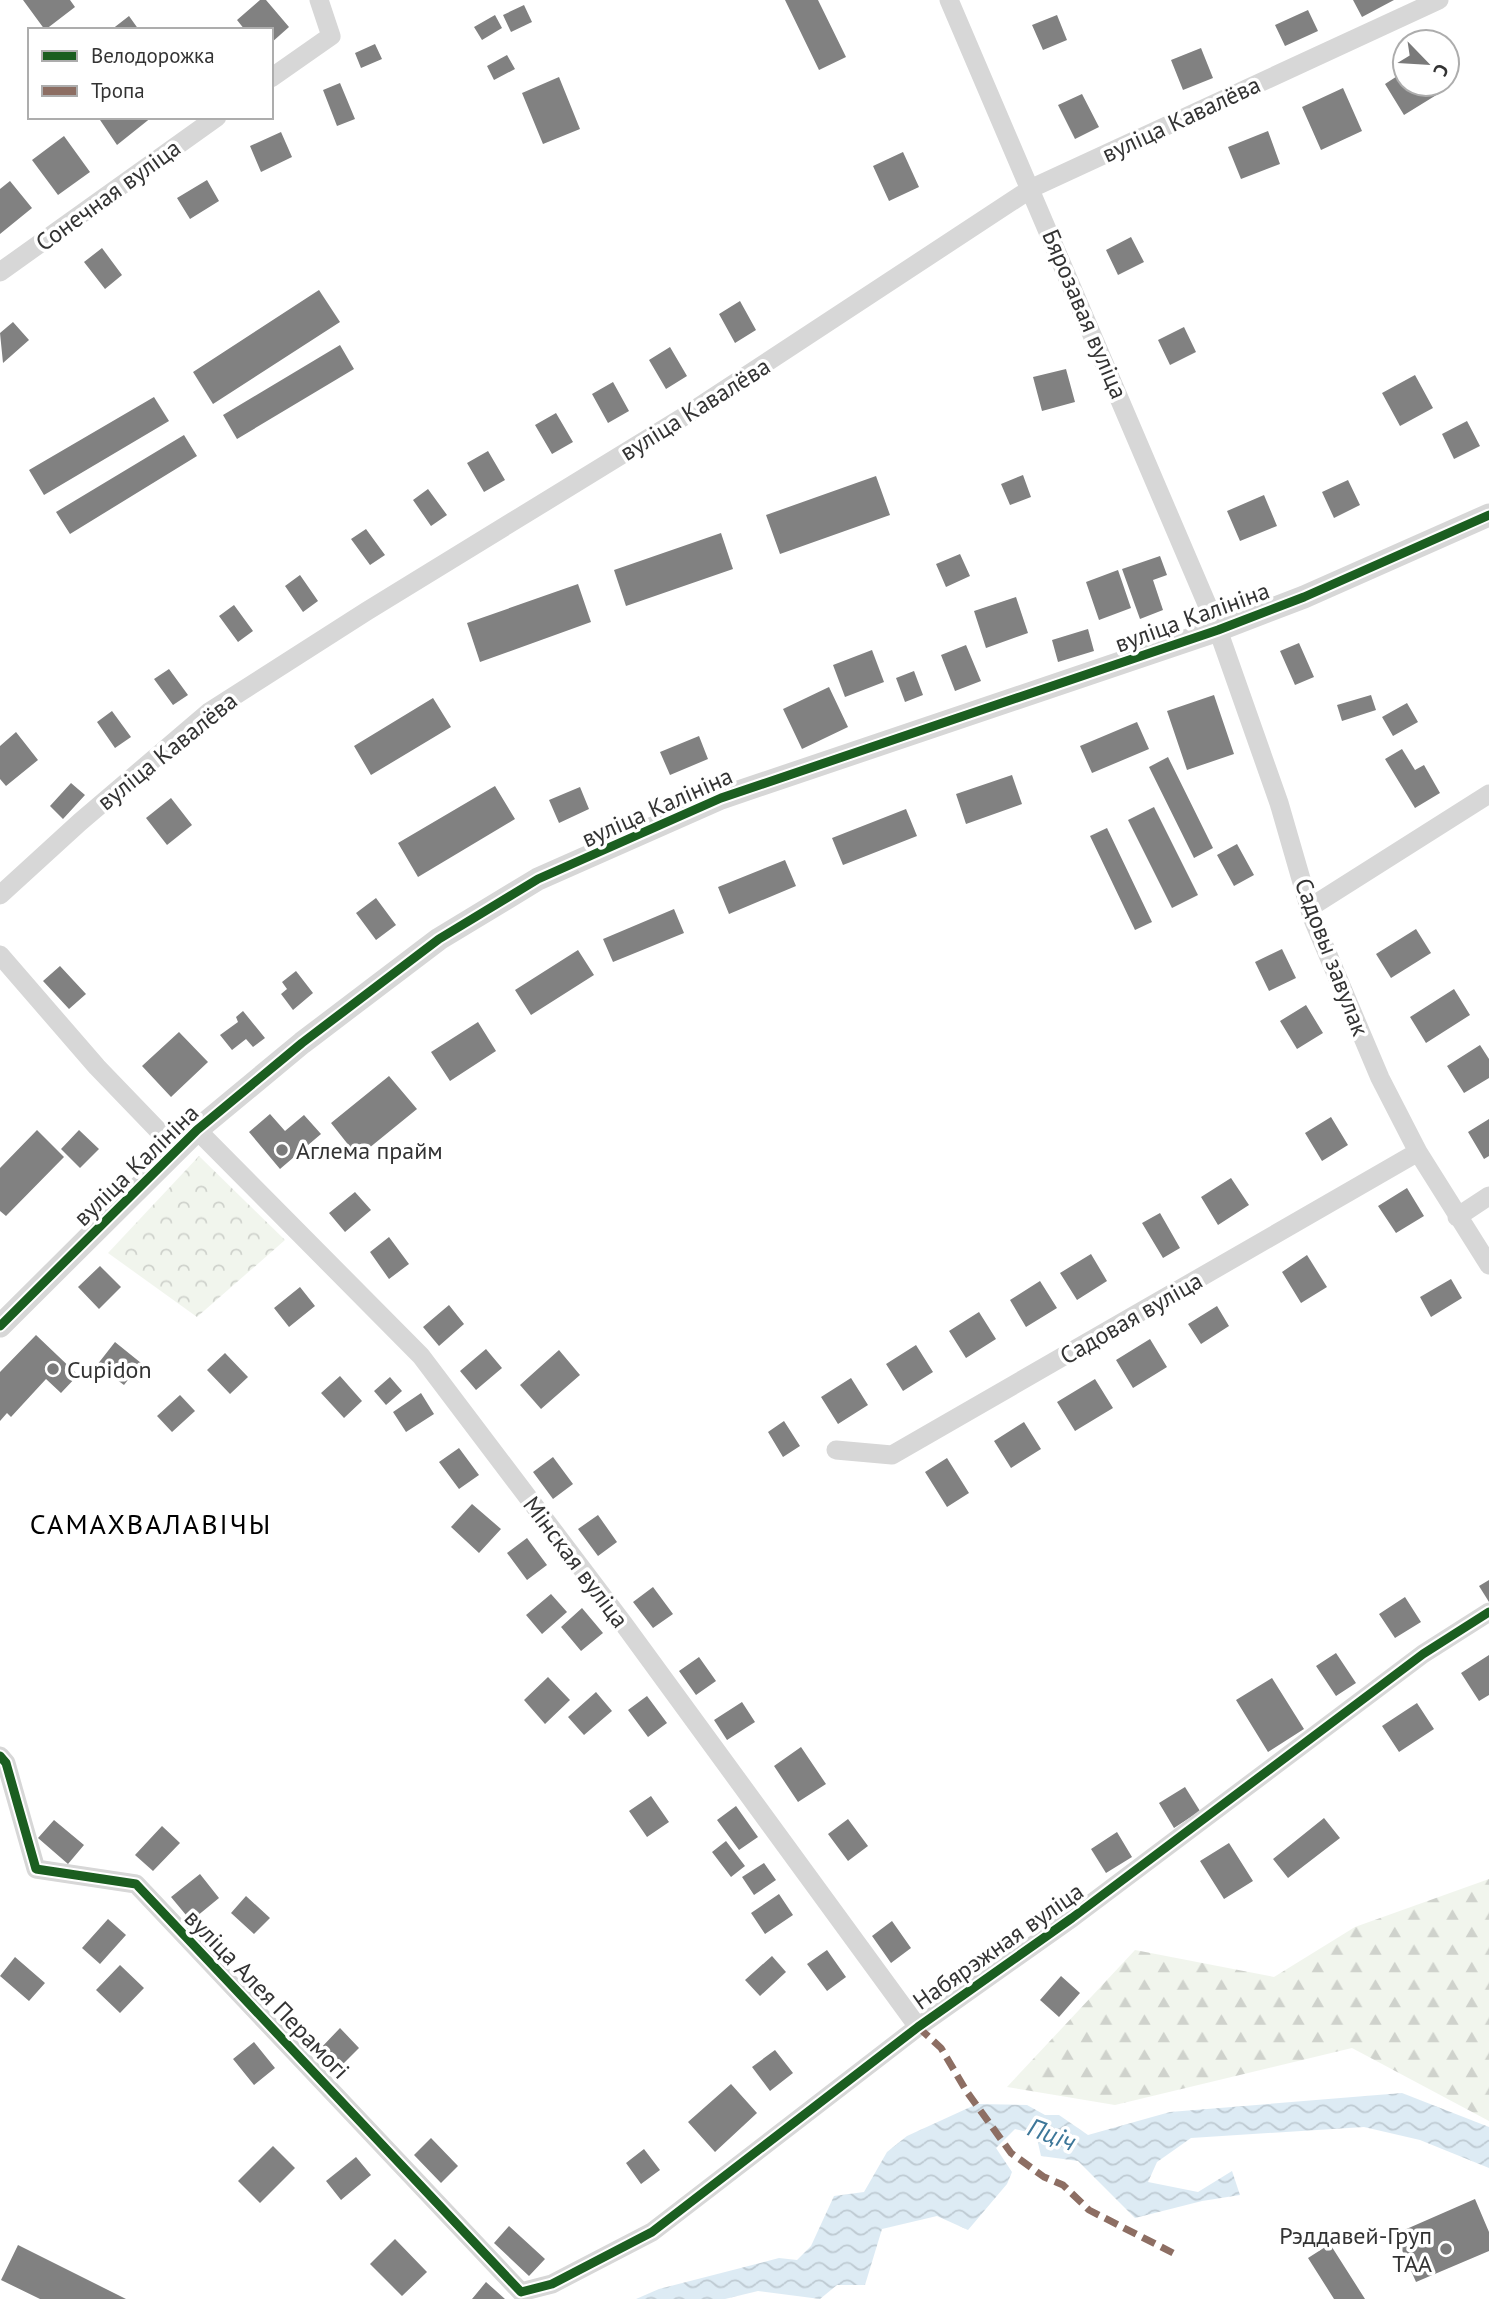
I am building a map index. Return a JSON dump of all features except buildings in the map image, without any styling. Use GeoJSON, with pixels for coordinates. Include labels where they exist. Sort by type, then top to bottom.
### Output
{"type":"FeatureCollection","features":[{"type":"Feature","properties":{"kind":"street"},"geometry":{"type":"LineString","coordinates":[[273,77],[331,36],[319,0]]}},
{"type":"Feature","properties":{"kind":"street","name":"Бярозавая вуліца"},"geometry":{"type":"LineString","coordinates":[[950,0],[1218,630]]}},
{"type":"Feature","properties":{"kind":"street","name":"вуліца Кавалёва"},"geometry":{"type":"LineString","coordinates":[[0,895],[80,822],[209,712],[367,611],[688,414],[1032,188],[1439,0]]}},
{"type":"Feature","properties":{"kind":"street","name":"Сонечная вуліца"},"geometry":{"type":"LineString","coordinates":[[0,272],[214,119]]}},
{"type":"Feature","properties":{"kind":"street","name":"вуліца Калініна"},"geometry":{"type":"LineString","coordinates":[[0,1326],[197,1130],[302,1043],[439,939],[538,879],[721,797],[1218,630],[1304,597],[1489,515]]}},
{"type":"Feature","properties":{"kind":"street","name":"Садовы завулак"},"geometry":{"type":"LineString","coordinates":[[1218,630],[1279,803],[1309,908],[1380,1078],[1418,1152],[1489,1265]]}},
{"type":"Feature","properties":{"kind":"street"},"geometry":{"type":"LineString","coordinates":[[1309,908],[1489,794]]}},
{"type":"Feature","properties":{"kind":"street"},"geometry":{"type":"LineString","coordinates":[[0,955],[97,1067],[176,1149]]}},
{"type":"Feature","properties":{"kind":"street","name":"Мінская вуліца"},"geometry":{"type":"LineString","coordinates":[[197,1130],[421,1356],[623,1623],[918,2027]]}},
{"type":"Feature","properties":{"kind":"street","name":"Садовая вуліца"},"geometry":{"type":"LineString","coordinates":[[836,1450],[892,1455],[1418,1152]]}},
{"type":"Feature","properties":{"kind":"street"},"geometry":{"type":"LineString","coordinates":[[1457,1217],[1489,1196]]}},
{"type":"Feature","properties":{"kind":"street","name":"Набярэжная вуліца"},"geometry":{"type":"LineString","coordinates":[[521,2292],[552,2284],[652,2232],[918,2027],[1072,1918],[1423,1654],[1489,1612]]}},
{"type":"Feature","properties":{"kind":"street","name":"вуліца Алея Перамогі"},"geometry":{"type":"LineString","coordinates":[[0,1756],[6,1763],[36,1869],[136,1884],[521,2292]]}},
{"type":"Feature","properties":{"kind":"green space"},"geometry":{"type":"Polygon","coordinates":[[[199,1156],[285,1240],[197,1317],[108,1253],[199,1156]]]}},
{"type":"Feature","properties":{"kind":"green space"},"geometry":{"type":"Polygon","coordinates":[[[1489,1879],[1489,2121],[1352,2048],[1115,2105],[1007,2087],[1135,1950],[1274,1977],[1355,1927],[1489,1879]]]}},
{"type":"Feature","properties":{"kind":"water","name":"Пціч"},"geometry":{"type":"Polygon","coordinates":[[[1402,2093],[1489,2127],[1489,2168],[1420,2140],[1364,2127],[1191,2138],[1157,2162],[1148,2182],[1198,2192],[1232,2171],[1240,2195],[1202,2201],[1135,2218],[1078,2161],[1041,2156],[1036,2134],[1015,2129],[996,2148],[1012,2172],[1007,2184],[968,2230],[937,2216],[882,2229],[865,2285],[837,2285],[820,2299],[758,2291],[725,2299],[636,2299],[659,2289],[779,2258],[797,2260],[811,2246],[834,2196],[864,2192],[887,2152],[907,2136],[977,2104],[1027,2105],[1045,2115],[1059,2115],[1088,2135],[1170,2112],[1402,2093]]]}},
{"type":"Feature","properties":{"kind":"marked path"},"geometry":{"type":"LineString","coordinates":[[918,2027],[941,2048],[967,2092],[1011,2153],[1044,2177],[1063,2185],[1089,2210],[1173,2253]]}},
{"type":"Feature","properties":{"kind":"cycle path"},"geometry":{"type":"LineString","coordinates":[[0,1326],[197,1130],[302,1043],[439,939],[538,879],[721,798],[1218,630],[1304,597],[1489,515]]}},
{"type":"Feature","properties":{"kind":"cycle path"},"geometry":{"type":"LineString","coordinates":[[0,1756],[6,1763],[36,1869],[136,1884],[521,2292],[552,2284],[652,2232],[918,2027],[1072,1918],[1423,1654],[1489,1612]]}},
{"type":"Feature","properties":{"kind":"place","name":"Аглема прайм"},"geometry":{"type":"Point","coordinates":[282,1150]}},
{"type":"Feature","properties":{"kind":"place","name":"Cupidon"},"geometry":{"type":"Point","coordinates":[53,1369]}},
{"type":"Feature","properties":{"kind":"place","name":"Рэддавей-Груп ТАА"},"geometry":{"type":"Point","coordinates":[1446,2249]}},
{"type":"Feature","properties":{"kind":"district","name":"САМАХВАЛАВІЧЫ"},"geometry":{"type":"Point","coordinates":[151,1523]}}]}
